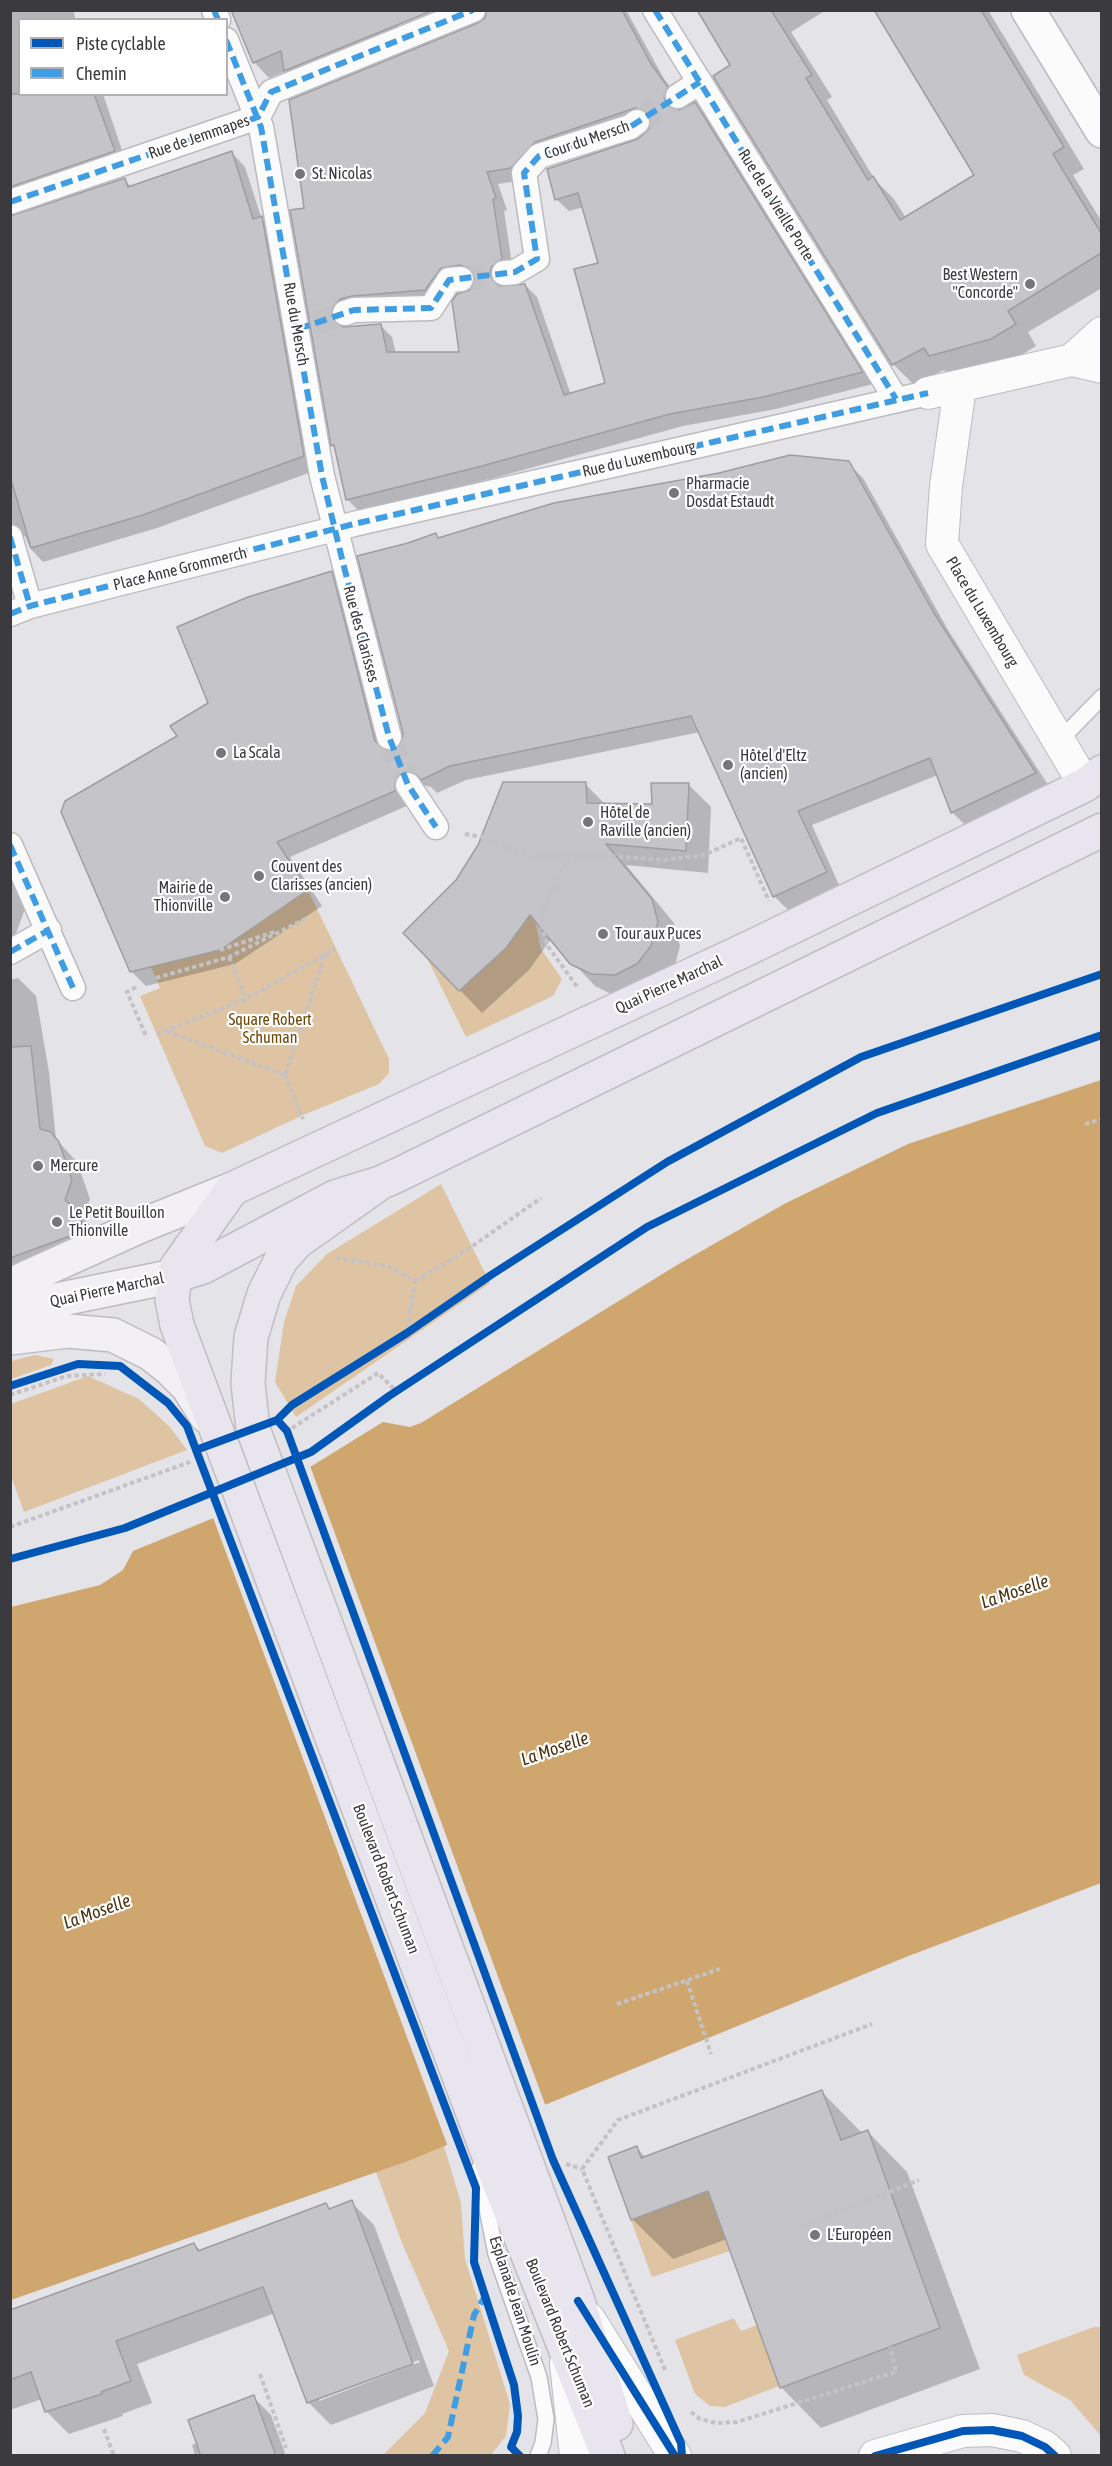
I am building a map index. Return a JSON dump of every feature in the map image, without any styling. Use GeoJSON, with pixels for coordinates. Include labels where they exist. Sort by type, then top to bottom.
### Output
{"type":"FeatureCollection","features":[{"type":"Feature","properties":{"kind":"main road","name":"Quai Pierre Marchal"},"geometry":{"type":"LineString","coordinates":[[19,1281],[138,1227],[232,1189],[749,948],[1093,779]]}},
{"type":"Feature","properties":{"kind":"main road","name":"Quai Pierre Marchal"},"geometry":{"type":"LineString","coordinates":[[10,1319],[47,1302],[183,1281],[334,1197],[380,1183],[1101,830]]}},
{"type":"Feature","properties":{"kind":"main road","name":"Quai Pierre Marchal"},"geometry":{"type":"LineString","coordinates":[[253,1429],[248,1383],[251,1337],[264,1294],[281,1260],[297,1242],[380,1183]]}},
{"type":"Feature","properties":{"kind":"main road","name":"Quai Pierre Marchal"},"geometry":{"type":"LineString","coordinates":[[183,1281],[183,1255],[232,1189]]}},
{"type":"Feature","properties":{"kind":"main road","name":"Boulevard Robert Schuman"},"geometry":{"type":"LineString","coordinates":[[183,1281],[177,1325],[210,1449],[503,2178],[578,2301],[625,2456]]}},
{"type":"Feature","properties":{"kind":"main road"},"geometry":{"type":"LineString","coordinates":[[10,1338],[68,1331],[113,1335],[128,1341],[151,1354],[188,1387],[210,1449]]}},
{"type":"Feature","properties":{"kind":"main road","name":"Boulevard Robert Schuman"},"geometry":{"type":"LineString","coordinates":[[253,1429],[503,2178],[565,2351],[608,2456]]}},
{"type":"Feature","properties":{"kind":"street","name":"Rue de Jemmapes"},"geometry":{"type":"LineString","coordinates":[[10,202],[258,117],[271,92],[472,10]]}},
{"type":"Feature","properties":{"kind":"street","name":"Rue de la Vieille Porte"},"geometry":{"type":"LineString","coordinates":[[655,10],[896,399]]}},
{"type":"Feature","properties":{"kind":"street"},"geometry":{"type":"LineString","coordinates":[[1028,10],[1101,131]]}},
{"type":"Feature","properties":{"kind":"street","name":"Rue du Mersch"},"geometry":{"type":"LineString","coordinates":[[228,45],[258,117],[306,326],[322,476],[342,528]]}},
{"type":"Feature","properties":{"kind":"street"},"geometry":{"type":"LineString","coordinates":[[678,96],[700,82]]}},
{"type":"Feature","properties":{"kind":"street","name":"Cour du Mersch"},"geometry":{"type":"LineString","coordinates":[[504,273],[515,272],[537,259],[524,173],[539,156],[630,128],[638,122]]}},
{"type":"Feature","properties":{"kind":"street"},"geometry":{"type":"LineString","coordinates":[[345,314],[354,310],[431,308],[449,280],[461,279]]}},
{"type":"Feature","properties":{"kind":"street"},"geometry":{"type":"LineString","coordinates":[[928,393],[1087,364],[1101,333]]}},
{"type":"Feature","properties":{"kind":"street","name":"Place du Luxembourg"},"geometry":{"type":"LineString","coordinates":[[960,387],[942,544],[1059,741],[1093,779]]}},
{"type":"Feature","properties":{"kind":"street","name":"Rue du Luxembourg"},"geometry":{"type":"LineString","coordinates":[[342,528],[928,393]]}},
{"type":"Feature","properties":{"kind":"street","name":"Place Anne Grommerch"},"geometry":{"type":"LineString","coordinates":[[20,610],[342,528]]}},
{"type":"Feature","properties":{"kind":"street","name":"Rue des Clarisses"},"geometry":{"type":"LineString","coordinates":[[342,528],[389,737]]}},
{"type":"Feature","properties":{"kind":"street"},"geometry":{"type":"LineString","coordinates":[[10,537],[20,610]]}},
{"type":"Feature","properties":{"kind":"street"},"geometry":{"type":"LineString","coordinates":[[408,785],[436,827]]}},
{"type":"Feature","properties":{"kind":"street"},"geometry":{"type":"LineString","coordinates":[[15,855],[73,988]]}},
{"type":"Feature","properties":{"kind":"street"},"geometry":{"type":"LineString","coordinates":[[10,952],[49,930]]}},
{"type":"Feature","properties":{"kind":"street"},"geometry":{"type":"LineString","coordinates":[[578,2301],[675,2456]]}},
{"type":"Feature","properties":{"kind":"street","name":"Esplanade Jean Moulin"},"geometry":{"type":"LineString","coordinates":[[565,2351],[576,2456]]}},
{"type":"Feature","properties":{"kind":"street"},"geometry":{"type":"LineString","coordinates":[[875,2456],[963,2431],[992,2430],[1022,2436],[1045,2447],[1054,2456]]}},
{"type":"Feature","properties":{"kind":"lane"},"geometry":{"type":"LineString","coordinates":[[1059,741],[1101,698]]}},
{"type":"Feature","properties":{"kind":"lane","name":"Esplanade Jean Moulin"},"geometry":{"type":"LineString","coordinates":[[503,2178],[496,2254],[540,2377],[546,2419],[543,2443],[538,2456]]}},
{"type":"Feature","properties":{"kind":"path"},"geometry":{"type":"LineString","coordinates":[[436,827],[482,837],[529,856],[665,860],[704,855],[741,838],[773,908]]}},
{"type":"Feature","properties":{"kind":"path"},"geometry":{"type":"LineString","coordinates":[[569,856],[543,908],[542,927],[547,945],[584,996]]}},
{"type":"Feature","properties":{"kind":"path"},"geometry":{"type":"LineString","coordinates":[[555,887],[562,891]]}},
{"type":"Feature","properties":{"kind":"path"},"geometry":{"type":"LineString","coordinates":[[156,978],[229,957],[307,918]]}},
{"type":"Feature","properties":{"kind":"path"},"geometry":{"type":"LineString","coordinates":[[220,950],[285,928]]}},
{"type":"Feature","properties":{"kind":"path"},"geometry":{"type":"LineString","coordinates":[[157,1034],[246,999],[335,949]]}},
{"type":"Feature","properties":{"kind":"path"},"geometry":{"type":"LineString","coordinates":[[316,1150],[285,1075],[325,955]]}},
{"type":"Feature","properties":{"kind":"path"},"geometry":{"type":"LineString","coordinates":[[229,957],[246,999]]}},
{"type":"Feature","properties":{"kind":"path"},"geometry":{"type":"LineString","coordinates":[[136,987],[127,992],[147,1038]]}},
{"type":"Feature","properties":{"kind":"path"},"geometry":{"type":"LineString","coordinates":[[167,1031],[285,1075]]}},
{"type":"Feature","properties":{"kind":"path"},"geometry":{"type":"LineString","coordinates":[[1085,1124],[1101,1119]]}},
{"type":"Feature","properties":{"kind":"path"},"geometry":{"type":"LineString","coordinates":[[415,1281],[464,1252],[541,1198]]}},
{"type":"Feature","properties":{"kind":"path"},"geometry":{"type":"LineString","coordinates":[[331,1250],[333,1257],[388,1266],[415,1281]]}},
{"type":"Feature","properties":{"kind":"path"},"geometry":{"type":"LineString","coordinates":[[408,1333],[415,1281]]}},
{"type":"Feature","properties":{"kind":"path"},"geometry":{"type":"LineString","coordinates":[[398,1339],[417,1327]]}},
{"type":"Feature","properties":{"kind":"path"},"geometry":{"type":"LineString","coordinates":[[99,1365],[109,1365]]}},
{"type":"Feature","properties":{"kind":"path"},"geometry":{"type":"LineString","coordinates":[[10,1386],[68,1367]]}},
{"type":"Feature","properties":{"kind":"path"},"geometry":{"type":"LineString","coordinates":[[287,1431],[378,1373],[396,1391]]}},
{"type":"Feature","properties":{"kind":"path"},"geometry":{"type":"LineString","coordinates":[[10,1395],[67,1376],[107,1374]]}},
{"type":"Feature","properties":{"kind":"path"},"geometry":{"type":"LineString","coordinates":[[10,1527],[210,1449]]}},
{"type":"Feature","properties":{"kind":"path"},"geometry":{"type":"LineString","coordinates":[[616,2004],[720,1969]]}},
{"type":"Feature","properties":{"kind":"path"},"geometry":{"type":"LineString","coordinates":[[687,1981],[711,2054]]}},
{"type":"Feature","properties":{"kind":"path"},"geometry":{"type":"LineString","coordinates":[[666,2372],[582,2169],[618,2120],[872,2024]]}},
{"type":"Feature","properties":{"kind":"path"},"geometry":{"type":"LineString","coordinates":[[799,2228],[919,2180]]}},
{"type":"Feature","properties":{"kind":"path"},"geometry":{"type":"LineString","coordinates":[[687,2408],[700,2419],[716,2423],[749,2418],[896,2372],[890,2347]]}},
{"type":"Feature","properties":{"kind":"path"},"geometry":{"type":"LineString","coordinates":[[260,2374],[286,2448]]}},
{"type":"Feature","properties":{"kind":"path"},"geometry":{"type":"LineString","coordinates":[[104,2429],[114,2456]]}},
{"type":"Feature","properties":{"kind":"green space","name":"Square Robert Schuman"},"geometry":{"type":"Polygon","coordinates":[[[308,890],[389,1059],[389,1073],[379,1084],[301,1116],[222,1153],[205,1146],[140,996],[160,988],[151,967],[220,950],[308,890]]]}},
{"type":"Feature","properties":{"kind":"green space"},"geometry":{"type":"Polygon","coordinates":[[[533,910],[541,949],[562,979],[553,996],[466,1037],[427,958],[459,991],[506,948],[533,910]]]}},
{"type":"Feature","properties":{"kind":"green space"},"geometry":{"type":"Polygon","coordinates":[[[441,1184],[490,1283],[296,1417],[275,1382],[284,1322],[296,1286],[327,1254],[441,1184]]]}},
{"type":"Feature","properties":{"kind":"green space"},"geometry":{"type":"Polygon","coordinates":[[[35,1355],[54,1359],[51,1365],[11,1379],[11,1361],[35,1355]]]}},
{"type":"Feature","properties":{"kind":"green space"},"geometry":{"type":"Polygon","coordinates":[[[88,1376],[139,1399],[170,1427],[187,1450],[24,1512],[11,1476],[11,1404],[88,1376]]]}},
{"type":"Feature","properties":{"kind":"green space"},"geometry":{"type":"Polygon","coordinates":[[[444,2146],[461,2203],[465,2259],[510,2404],[506,2436],[491,2455],[383,2455],[425,2413],[449,2351],[402,2243],[376,2172],[444,2146]]]}},
{"type":"Feature","properties":{"kind":"green space"},"geometry":{"type":"Polygon","coordinates":[[[708,2191],[730,2251],[652,2277],[631,2220],[708,2191]]]}},
{"type":"Feature","properties":{"kind":"green space"},"geometry":{"type":"Polygon","coordinates":[[[734,2318],[741,2331],[757,2325],[779,2386],[725,2407],[710,2406],[695,2394],[675,2340],[734,2318]]]}},
{"type":"Feature","properties":{"kind":"green space"},"geometry":{"type":"Polygon","coordinates":[[[1094,2327],[1101,2327],[1101,2436],[1070,2400],[1024,2375],[1017,2355],[1094,2327]]]}},
{"type":"Feature","properties":{"kind":"water","name":"La Moselle"},"geometry":{"type":"Polygon","coordinates":[[[1101,1080],[1101,1883],[906,1957],[408,2161],[11,2300],[11,1607],[100,1585],[123,1570],[133,1551],[255,1501],[383,1422],[410,1427],[421,1423],[677,1265],[786,1203],[908,1144],[1101,1080]]]}},
{"type":"Feature","properties":{"kind":"pier"},"geometry":{"type":"Polygon","coordinates":[[[309,1463],[546,2107],[448,2147],[212,1515],[253,1498],[309,1463]]]}},
{"type":"Feature","properties":{"kind":"building"},"geometry":{"type":"Polygon","coordinates":[[[231,10],[434,10],[284,71],[281,51],[253,63],[231,10]]]}},
{"type":"Feature","properties":{"kind":"building"},"geometry":{"type":"Polygon","coordinates":[[[487,10],[622,10],[651,64],[668,87],[664,96],[666,104],[679,110],[695,102],[863,372],[763,397],[670,414],[482,466],[346,500],[334,445],[331,446],[290,210],[304,208],[289,100],[478,23],[485,18],[487,10]],[[635,108],[535,142],[511,168],[487,172],[496,198],[493,199],[502,259],[491,267],[490,275],[499,286],[525,284],[564,395],[605,383],[574,269],[598,263],[578,193],[555,200],[547,169],[638,139],[650,128],[651,120],[643,109],[635,108]],[[460,265],[441,268],[425,290],[340,299],[331,310],[332,318],[343,327],[381,324],[387,352],[459,352],[452,301],[457,294],[470,290],[475,278],[472,270],[460,265]]]}},
{"type":"Feature","properties":{"kind":"building"},"geometry":{"type":"Polygon","coordinates":[[[697,10],[771,10],[812,75],[806,78],[868,180],[873,176],[900,220],[974,175],[874,10],[981,10],[1064,147],[1053,154],[1101,233],[1101,253],[1008,311],[1016,324],[991,339],[929,356],[924,348],[892,365],[713,76],[730,65],[697,10]]]}},
{"type":"Feature","properties":{"kind":"building"},"geometry":{"type":"Polygon","coordinates":[[[10,94],[18,94],[18,96],[95,96],[115,151],[10,187],[10,94]]]}},
{"type":"Feature","properties":{"kind":"building"},"geometry":{"type":"Polygon","coordinates":[[[232,151],[253,219],[262,216],[304,456],[143,515],[31,548],[10,476],[10,216],[125,178],[128,187],[232,151]]]}},
{"type":"Feature","properties":{"kind":"building"},"geometry":{"type":"Polygon","coordinates":[[[790,455],[849,461],[934,613],[1036,773],[951,813],[930,758],[798,811],[827,872],[773,897],[691,716],[450,766],[421,780],[415,773],[406,771],[396,778],[395,791],[277,842],[308,890],[220,950],[130,972],[61,812],[65,801],[177,736],[170,726],[208,703],[177,627],[248,597],[332,571],[375,741],[385,750],[393,751],[402,741],[403,733],[357,556],[436,533],[438,538],[554,503],[719,473],[790,455]]]}},
{"type":"Feature","properties":{"kind":"building"},"geometry":{"type":"Polygon","coordinates":[[[503,782],[586,782],[587,803],[652,804],[651,783],[689,783],[686,851],[606,844],[652,899],[658,922],[651,946],[637,964],[615,975],[591,974],[570,964],[530,915],[506,948],[459,991],[403,933],[456,880],[478,845],[503,782]]]}},
{"type":"Feature","properties":{"kind":"building"},"geometry":{"type":"Polygon","coordinates":[[[31,1046],[40,1129],[51,1132],[59,1142],[72,1180],[65,1200],[80,1213],[82,1223],[73,1235],[10,1258],[10,1047],[31,1046]]]}},
{"type":"Feature","properties":{"kind":"building","name":"L'Européen"},"geometry":{"type":"Polygon","coordinates":[[[822,2090],[841,2140],[868,2130],[940,2328],[780,2388],[708,2191],[631,2220],[608,2157],[637,2146],[641,2158],[822,2090]]]}},
{"type":"Feature","properties":{"kind":"building"},"geometry":{"type":"Polygon","coordinates":[[[352,2200],[413,2364],[307,2403],[263,2287],[116,2341],[131,2381],[101,2392],[102,2394],[45,2412],[31,2372],[10,2380],[10,2310],[194,2243],[198,2251],[326,2203],[329,2209],[352,2200]]]}},
{"type":"Feature","properties":{"kind":"building"},"geometry":{"type":"Polygon","coordinates":[[[254,2395],[276,2456],[201,2456],[188,2420],[254,2395]]]}},
{"type":"Feature","properties":{"kind":"tunnel"},"geometry":{"type":"LineString","coordinates":[[637,122],[678,96]]}},
{"type":"Feature","properties":{"kind":"tunnel"},"geometry":{"type":"LineString","coordinates":[[461,279],[504,273]]}},
{"type":"Feature","properties":{"kind":"tunnel"},"geometry":{"type":"LineString","coordinates":[[314,324],[345,313]]}},
{"type":"Feature","properties":{"kind":"tunnel"},"geometry":{"type":"LineString","coordinates":[[389,737],[408,785]]}},
{"type":"Feature","properties":{"kind":"marked path"},"geometry":{"type":"LineString","coordinates":[[214,10],[217,18]]}},
{"type":"Feature","properties":{"kind":"marked path"},"geometry":{"type":"LineString","coordinates":[[10,202],[258,117],[271,92],[473,10]]}},
{"type":"Feature","properties":{"kind":"marked path"},"geometry":{"type":"LineString","coordinates":[[655,10],[896,399]]}},
{"type":"Feature","properties":{"kind":"marked path"},"geometry":{"type":"LineString","coordinates":[[228,45],[261,127],[322,476],[389,737],[408,785],[436,827]]}},
{"type":"Feature","properties":{"kind":"marked path"},"geometry":{"type":"LineString","coordinates":[[298,329],[354,310],[431,308],[449,280],[515,272],[537,259],[524,173],[539,156],[630,127],[700,82]]}},
{"type":"Feature","properties":{"kind":"marked path"},"geometry":{"type":"LineString","coordinates":[[10,614],[30,606],[358,523],[928,393]]}},
{"type":"Feature","properties":{"kind":"marked path"},"geometry":{"type":"LineString","coordinates":[[10,537],[30,606]]}},
{"type":"Feature","properties":{"kind":"marked path"},"geometry":{"type":"LineString","coordinates":[[10,845],[73,988]]}},
{"type":"Feature","properties":{"kind":"marked path"},"geometry":{"type":"LineString","coordinates":[[10,952],[49,930]]}},
{"type":"Feature","properties":{"kind":"marked path"},"geometry":{"type":"LineString","coordinates":[[432,2456],[448,2437],[474,2315],[485,2296]]}},
{"type":"Feature","properties":{"kind":"cycle path"},"geometry":{"type":"LineString","coordinates":[[196,1450],[277,1420],[292,1405],[407,1333],[491,1275],[667,1162],[861,1057],[1102,974]]}},
{"type":"Feature","properties":{"kind":"cycle path"},"geometry":{"type":"LineString","coordinates":[[10,1559],[125,1528],[311,1452],[389,1396],[647,1227],[877,1113],[1102,1035]]}},
{"type":"Feature","properties":{"kind":"cycle path"},"geometry":{"type":"LineString","coordinates":[[10,1386],[78,1364],[120,1366],[168,1403],[187,1426],[476,2188],[474,2262],[514,2385],[518,2416],[517,2432],[511,2447],[520,2456]]}},
{"type":"Feature","properties":{"kind":"cycle path"},"geometry":{"type":"LineString","coordinates":[[277,1420],[287,1431],[553,2160],[681,2443],[682,2456]]}},
{"type":"Feature","properties":{"kind":"cycle path"},"geometry":{"type":"LineString","coordinates":[[578,2301],[675,2456]]}},
{"type":"Feature","properties":{"kind":"cycle path"},"geometry":{"type":"LineString","coordinates":[[875,2456],[963,2431],[992,2430],[1022,2436],[1045,2447],[1055,2456]]}},
{"type":"Feature","properties":{"kind":"place","name":"St. Nicolas"},"geometry":{"type":"Point","coordinates":[300,174]}},
{"type":"Feature","properties":{"kind":"place","name":"Best Western \"Concorde\""},"geometry":{"type":"Point","coordinates":[1030,284]}},
{"type":"Feature","properties":{"kind":"place","name":"Pharmacie Dosdat Estaudt"},"geometry":{"type":"Point","coordinates":[674,493]}},
{"type":"Feature","properties":{"kind":"place","name":"La Scala"},"geometry":{"type":"Point","coordinates":[221,753]}},
{"type":"Feature","properties":{"kind":"place","name":"Hôtel d'Eltz (ancien)"},"geometry":{"type":"Point","coordinates":[728,765]}},
{"type":"Feature","properties":{"kind":"place","name":"Hôtel de Raville (ancien)"},"geometry":{"type":"Point","coordinates":[588,822]}},
{"type":"Feature","properties":{"kind":"place","name":"Couvent des Clarisses (ancien)"},"geometry":{"type":"Point","coordinates":[259,876]}},
{"type":"Feature","properties":{"kind":"place","name":"Mairie de Thionville"},"geometry":{"type":"Point","coordinates":[225,897]}},
{"type":"Feature","properties":{"kind":"place","name":"Tour aux Puces"},"geometry":{"type":"Point","coordinates":[603,934]}},
{"type":"Feature","properties":{"kind":"place","name":"Mercure"},"geometry":{"type":"Point","coordinates":[38,1166]}},
{"type":"Feature","properties":{"kind":"place","name":"Le Petit Bouillon Thionville"},"geometry":{"type":"Point","coordinates":[57,1222]}},
{"type":"Feature","properties":{"kind":"place","name":"L'Européen"},"geometry":{"type":"Point","coordinates":[815,2235]}}]}
